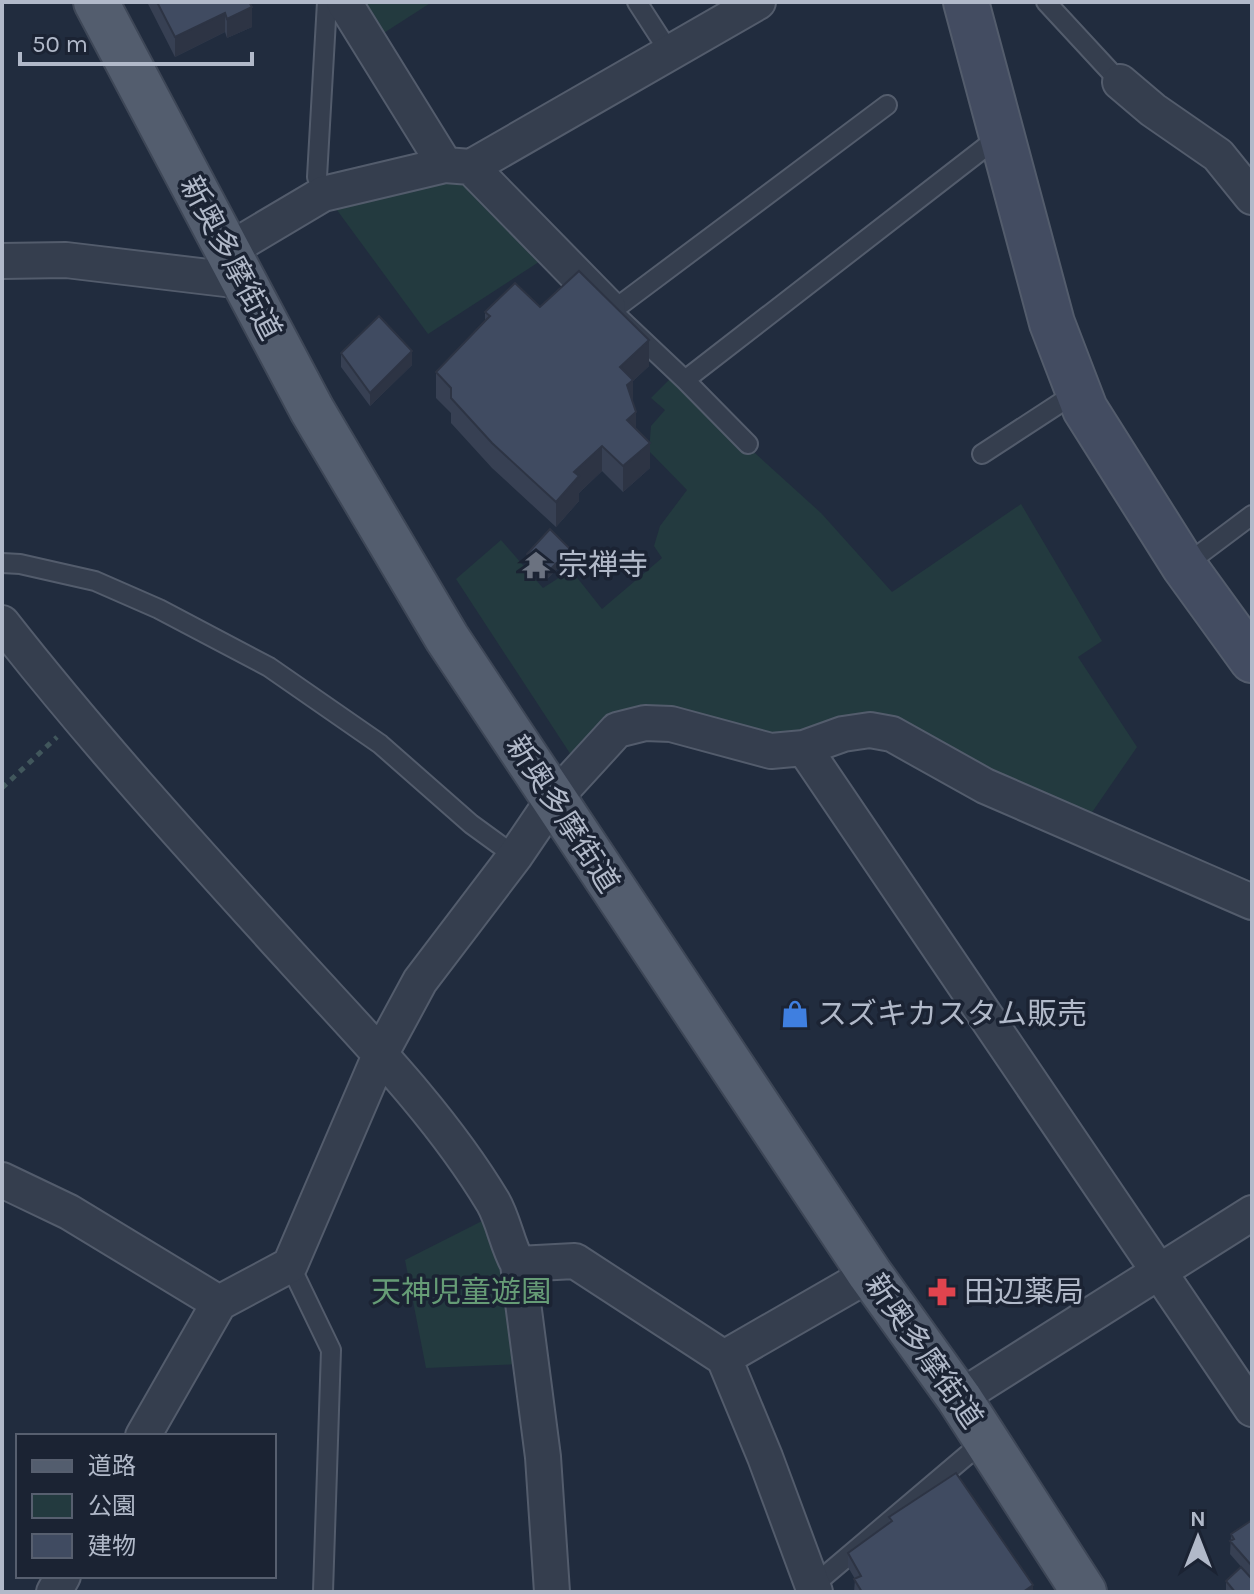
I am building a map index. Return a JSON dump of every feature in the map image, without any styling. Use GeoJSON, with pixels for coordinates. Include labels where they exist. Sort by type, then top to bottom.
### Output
{"type":"FeatureCollection","features":[{"type":"Feature","properties":{"kind":"main road","name":"新奥多摩街道"},"geometry":{"type":"LineString","coordinates":[[96,2],[312,410],[447,638],[870,1274],[959,1398],[1084,1592]]}},
{"type":"Feature","properties":{"kind":"street"},"geometry":{"type":"LineString","coordinates":[[344,2],[458,166],[612,311]]}},
{"type":"Feature","properties":{"kind":"street"},"geometry":{"type":"LineString","coordinates":[[966,2],[1052,323],[1077,392],[1184,566],[1252,660]]}},
{"type":"Feature","properties":{"kind":"street"},"geometry":{"type":"LineString","coordinates":[[2,261],[234,266],[323,194],[458,166],[670,53],[756,3]]}},
{"type":"Feature","properties":{"kind":"street"},"geometry":{"type":"LineString","coordinates":[[1120,82],[1153,110],[1218,155],[1252,197]]}},
{"type":"Feature","properties":{"kind":"street"},"geometry":{"type":"LineString","coordinates":[[2,623],[132,782],[380,1055],[453,1144],[495,1205],[508,1246],[518,1264],[543,1457],[552,1592]]}},
{"type":"Feature","properties":{"kind":"street"},"geometry":{"type":"LineString","coordinates":[[144,1434],[219,1303],[290,1265],[380,1055],[420,981],[515,856],[553,800],[617,730],[645,723],[671,724],[771,751],[804,748],[843,734],[870,730],[892,734],[985,786],[1252,902]]}},
{"type":"Feature","properties":{"kind":"street"},"geometry":{"type":"LineString","coordinates":[[804,748],[1252,1409]]}},
{"type":"Feature","properties":{"kind":"street"},"geometry":{"type":"LineString","coordinates":[[2,1180],[69,1212],[219,1303]]}},
{"type":"Feature","properties":{"kind":"street"},"geometry":{"type":"LineString","coordinates":[[959,1398],[1252,1213]]}},
{"type":"Feature","properties":{"kind":"street"},"geometry":{"type":"LineString","coordinates":[[518,1264],[575,1261],[724,1358],[814,1588]]}},
{"type":"Feature","properties":{"kind":"street"},"geometry":{"type":"LineString","coordinates":[[724,1358],[870,1274]]}},
{"type":"Feature","properties":{"kind":"lane"},"geometry":{"type":"LineString","coordinates":[[323,194],[317,177],[327,2]]}},
{"type":"Feature","properties":{"kind":"lane"},"geometry":{"type":"LineString","coordinates":[[637,2],[670,53]]}},
{"type":"Feature","properties":{"kind":"lane"},"geometry":{"type":"LineString","coordinates":[[1046,2],[1120,82]]}},
{"type":"Feature","properties":{"kind":"lane"},"geometry":{"type":"LineString","coordinates":[[748,444],[612,311],[887,105]]}},
{"type":"Feature","properties":{"kind":"lane"},"geometry":{"type":"LineString","coordinates":[[685,380],[1001,135]]}},
{"type":"Feature","properties":{"kind":"lane"},"geometry":{"type":"LineString","coordinates":[[982,454],[1077,392]]}},
{"type":"Feature","properties":{"kind":"lane"},"geometry":{"type":"LineString","coordinates":[[1184,566],[1252,515]]}},
{"type":"Feature","properties":{"kind":"lane"},"geometry":{"type":"LineString","coordinates":[[2,563],[20,564],[95,581],[159,609],[269,667],[380,744],[471,824],[515,856]]}},
{"type":"Feature","properties":{"kind":"lane"},"geometry":{"type":"LineString","coordinates":[[290,1265],[331,1350],[323,1592]]}},
{"type":"Feature","properties":{"kind":"lane"},"geometry":{"type":"LineString","coordinates":[[814,1588],[985,1440]]}},
{"type":"Feature","properties":{"kind":"path"},"geometry":{"type":"LineString","coordinates":[[2,788],[79,717]]}},
{"type":"Feature","properties":{"kind":"green space"},"geometry":{"type":"Polygon","coordinates":[[[356,2],[432,2],[376,38],[356,2]]]}},
{"type":"Feature","properties":{"kind":"green space"},"geometry":{"type":"Polygon","coordinates":[[[463,176],[548,256],[428,334],[334,206],[463,176]]]}},
{"type":"Feature","properties":{"kind":"green space"},"geometry":{"type":"Polygon","coordinates":[[[675,374],[736,436],[821,513],[892,592],[1021,504],[1102,641],[1078,657],[1137,747],[1086,821],[948,756],[797,737],[596,734],[571,755],[456,579],[501,540],[543,588],[571,570],[602,609],[662,558],[654,546],[660,526],[687,490],[649,451],[651,426],[665,410],[651,398],[675,374]]]}},
{"type":"Feature","properties":{"kind":"green space","name":"天神児童遊園"},"geometry":{"type":"Polygon","coordinates":[[[484,1220],[506,1271],[521,1364],[426,1368],[405,1260],[484,1220]]]}},
{"type":"Feature","properties":{"kind":"building"},"geometry":{"type":"Polygon","coordinates":[[[157,2],[249,2],[252,7],[227,19],[225,13],[175,37],[157,2]]]}},
{"type":"Feature","properties":{"kind":"building"},"geometry":{"type":"Polygon","coordinates":[[[579,271],[649,340],[620,367],[633,380],[627,385],[636,412],[627,420],[650,443],[623,466],[602,446],[574,472],[579,476],[556,502],[492,443],[451,398],[451,388],[436,372],[490,316],[485,312],[515,283],[540,307],[579,271]]]}},
{"type":"Feature","properties":{"kind":"building"},"geometry":{"type":"Polygon","coordinates":[[[379,316],[412,351],[370,393],[341,353],[379,316]]]}},
{"type":"Feature","properties":{"kind":"building"},"geometry":{"type":"Polygon","coordinates":[[[550,529],[570,549],[546,574],[527,554],[550,529]]]}},
{"type":"Feature","properties":{"kind":"building"},"geometry":{"type":"Polygon","coordinates":[[[956,1473],[1033,1585],[1023,1592],[862,1592],[854,1579],[861,1576],[848,1553],[892,1521],[889,1517],[956,1473]]]}},
{"type":"Feature","properties":{"kind":"building"},"geometry":{"type":"Polygon","coordinates":[[[1252,1520],[1252,1566],[1230,1541],[1234,1539],[1231,1534],[1252,1520]]]}},
{"type":"Feature","properties":{"kind":"building"},"geometry":{"type":"Polygon","coordinates":[[[1241,1567],[1252,1579],[1252,1592],[1235,1592],[1226,1581],[1241,1567]]]}},
{"type":"Feature","properties":{"kind":"place","name":"宗禅寺"},"geometry":{"type":"Point","coordinates":[536,565]}},
{"type":"Feature","properties":{"kind":"place","name":"スズキカスタム販売"},"geometry":{"type":"Point","coordinates":[795,1014]}},
{"type":"Feature","properties":{"kind":"place","name":"田辺薬局"},"geometry":{"type":"Point","coordinates":[942,1292]}}]}
